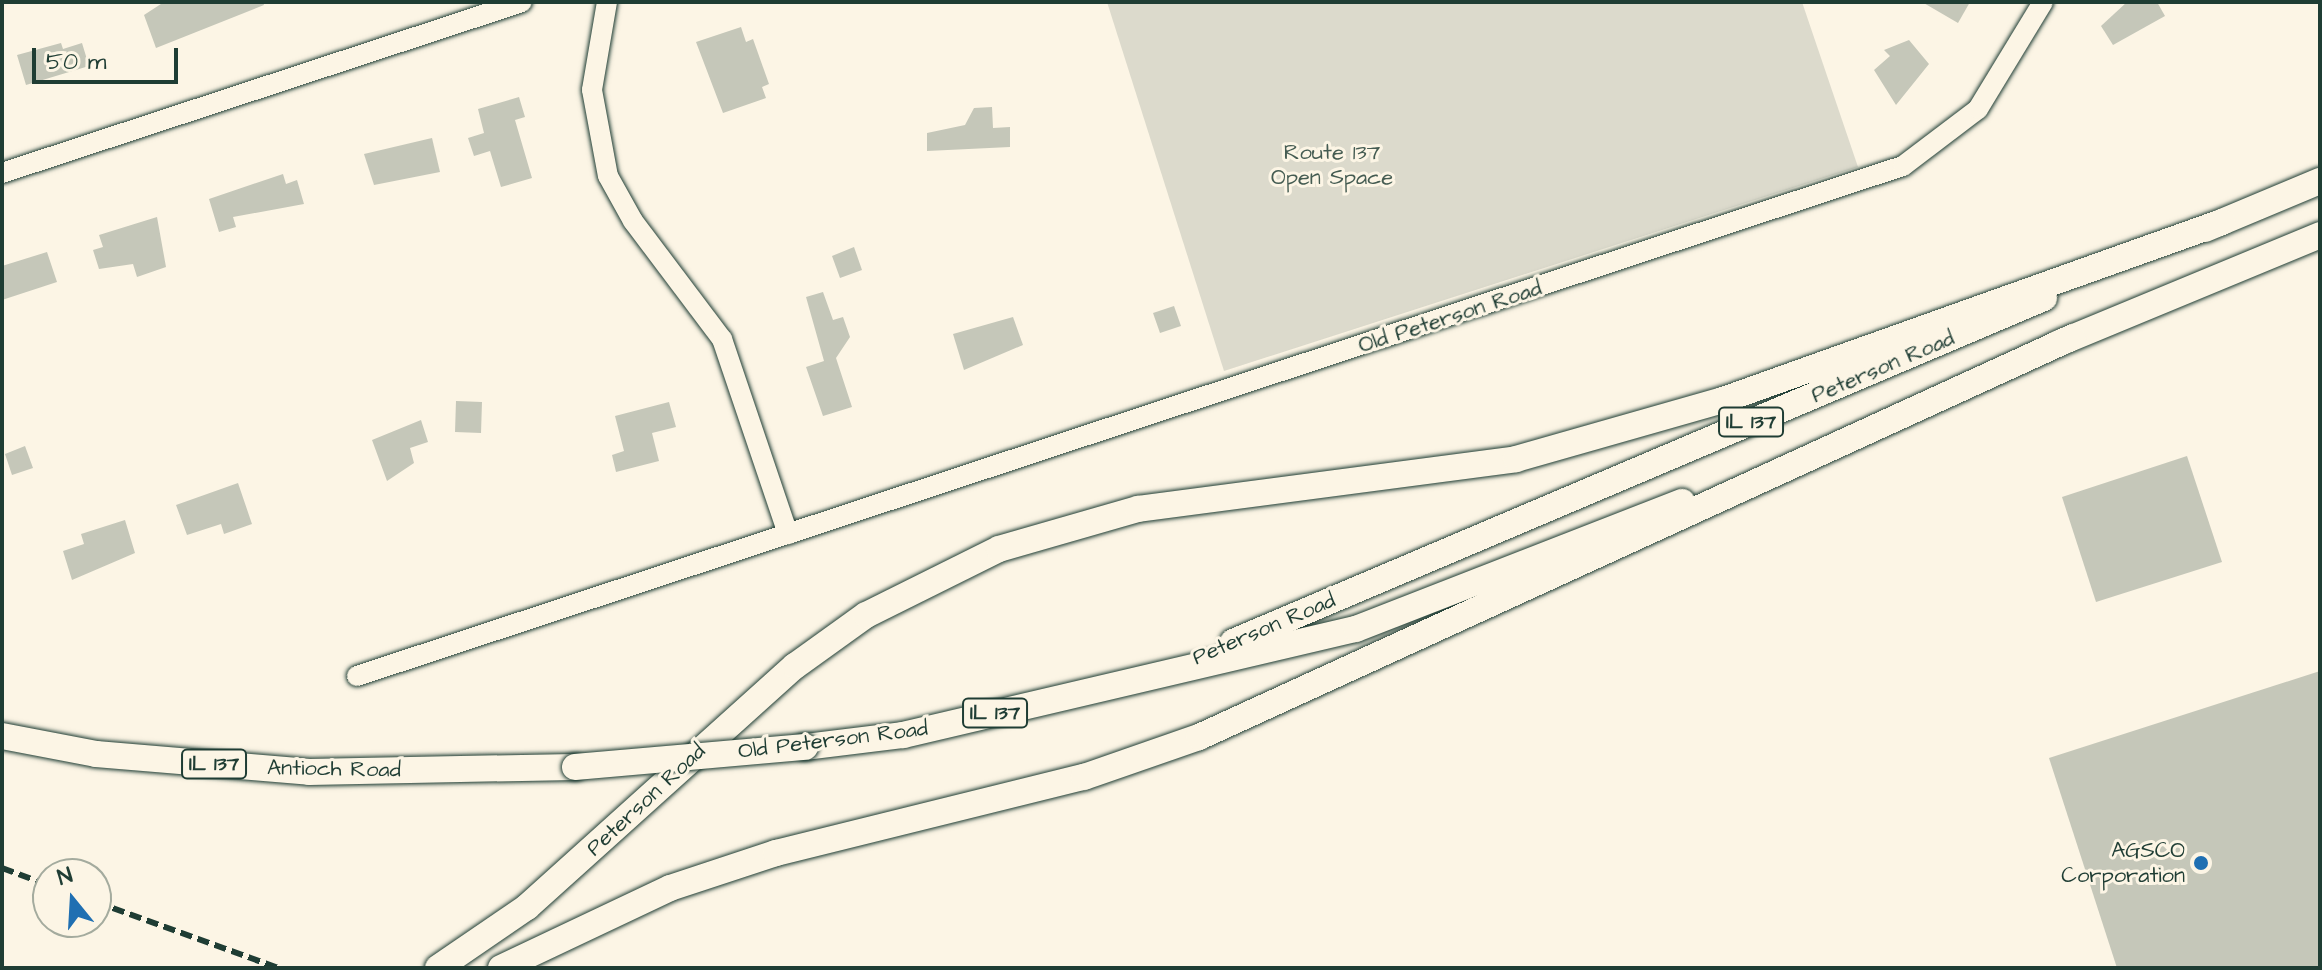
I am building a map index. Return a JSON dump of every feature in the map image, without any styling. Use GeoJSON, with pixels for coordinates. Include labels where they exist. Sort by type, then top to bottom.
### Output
{"type":"FeatureCollection","features":[{"type":"Feature","properties":{"kind":"main road","name":"Peterson Road"},"geometry":{"type":"LineString","coordinates":[[1182,664],[2320,181]]}},
{"type":"Feature","properties":{"kind":"main road","name":"Peterson Road"},"geometry":{"type":"LineString","coordinates":[[438,968],[527,907],[795,666],[866,615],[999,549],[1138,509],[1516,459],[1723,400],[2222,222]]}},
{"type":"Feature","properties":{"kind":"main road","name":"Peterson Road"},"geometry":{"type":"LineString","coordinates":[[1182,664],[1356,629],[1492,582],[2320,235]]}},
{"type":"Feature","properties":{"kind":"main road","name":"Peterson Road"},"geometry":{"type":"LineString","coordinates":[[501,968],[670,888],[776,853],[1084,777],[1199,737],[2073,337]]}},
{"type":"Feature","properties":{"kind":"main road","name":"Old Peterson Road"},"geometry":{"type":"LineString","coordinates":[[429,771],[575,767],[805,747],[903,735],[1182,664]]}},
{"type":"Feature","properties":{"kind":"main road","name":"Antioch Road"},"geometry":{"type":"LineString","coordinates":[[2,736],[96,754],[309,772],[429,771]]}},
{"type":"Feature","properties":{"kind":"street"},"geometry":{"type":"LineString","coordinates":[[2,173],[522,2]]}},
{"type":"Feature","properties":{"kind":"street"},"geometry":{"type":"LineString","coordinates":[[357,676],[788,534],[722,339],[633,221],[608,176],[592,90],[607,2]]}},
{"type":"Feature","properties":{"kind":"street","name":"Old Peterson Road"},"geometry":{"type":"LineString","coordinates":[[788,534],[1903,166],[1978,109],[2043,2]]}},
{"type":"Feature","properties":{"kind":"green space","name":"Route 137 Open Space"},"geometry":{"type":"Polygon","coordinates":[[[1107,2],[1802,2],[1858,167],[1224,371],[1107,2]]]}},
{"type":"Feature","properties":{"kind":"building"},"geometry":{"type":"Polygon","coordinates":[[[164,2],[263,2],[264,5],[156,48],[144,15],[164,2]]]}},
{"type":"Feature","properties":{"kind":"building"},"geometry":{"type":"Polygon","coordinates":[[[1922,2],[1970,2],[1958,23],[1922,2]]]}},
{"type":"Feature","properties":{"kind":"building"},"geometry":{"type":"Polygon","coordinates":[[[2127,2],[2157,2],[2165,16],[2113,45],[2101,26],[2127,2]]]}},
{"type":"Feature","properties":{"kind":"building"},"geometry":{"type":"Polygon","coordinates":[[[741,27],[746,42],[753,39],[769,84],[762,87],[766,98],[723,113],[696,42],[741,27]]]}},
{"type":"Feature","properties":{"kind":"building"},"geometry":{"type":"Polygon","coordinates":[[[1909,40],[1929,64],[1896,105],[1874,70],[1890,56],[1884,50],[1909,40]]]}},
{"type":"Feature","properties":{"kind":"building"},"geometry":{"type":"Polygon","coordinates":[[[61,43],[63,49],[82,43],[89,66],[26,85],[17,55],[61,43]]]}},
{"type":"Feature","properties":{"kind":"building"},"geometry":{"type":"Polygon","coordinates":[[[519,97],[525,117],[515,120],[532,178],[501,187],[490,151],[474,156],[468,138],[484,133],[478,109],[519,97]]]}},
{"type":"Feature","properties":{"kind":"building"},"geometry":{"type":"Polygon","coordinates":[[[992,107],[993,128],[1010,127],[1010,147],[927,151],[927,133],[965,125],[974,108],[992,107]]]}},
{"type":"Feature","properties":{"kind":"building"},"geometry":{"type":"Polygon","coordinates":[[[432,138],[440,172],[374,185],[364,154],[432,138]]]}},
{"type":"Feature","properties":{"kind":"building"},"geometry":{"type":"Polygon","coordinates":[[[283,174],[286,184],[297,180],[304,204],[233,217],[236,227],[219,232],[209,199],[283,174]]]}},
{"type":"Feature","properties":{"kind":"building"},"geometry":{"type":"Polygon","coordinates":[[[157,217],[166,267],[137,277],[133,264],[99,269],[93,250],[103,247],[99,235],[157,217]]]}},
{"type":"Feature","properties":{"kind":"building"},"geometry":{"type":"Polygon","coordinates":[[[854,247],[862,270],[840,278],[832,256],[854,247]]]}},
{"type":"Feature","properties":{"kind":"building"},"geometry":{"type":"Polygon","coordinates":[[[47,252],[57,282],[2,300],[2,266],[47,252]]]}},
{"type":"Feature","properties":{"kind":"building"},"geometry":{"type":"Polygon","coordinates":[[[823,292],[833,320],[843,317],[850,337],[836,358],[852,407],[823,416],[806,367],[824,361],[806,297],[823,292]]]}},
{"type":"Feature","properties":{"kind":"building"},"geometry":{"type":"Polygon","coordinates":[[[1174,306],[1181,326],[1160,333],[1153,313],[1174,306]]]}},
{"type":"Feature","properties":{"kind":"building"},"geometry":{"type":"Polygon","coordinates":[[[1013,317],[1023,345],[964,370],[953,334],[1013,317]]]}},
{"type":"Feature","properties":{"kind":"building"},"geometry":{"type":"Polygon","coordinates":[[[456,401],[482,402],[481,433],[455,432],[456,401]]]}},
{"type":"Feature","properties":{"kind":"building"},"geometry":{"type":"Polygon","coordinates":[[[669,402],[676,427],[652,433],[659,461],[616,472],[612,455],[624,451],[615,416],[669,402]]]}},
{"type":"Feature","properties":{"kind":"building"},"geometry":{"type":"Polygon","coordinates":[[[421,420],[428,442],[410,448],[414,463],[387,481],[372,440],[421,420]]]}},
{"type":"Feature","properties":{"kind":"building"},"geometry":{"type":"Polygon","coordinates":[[[25,446],[33,468],[12,475],[5,454],[25,446]]]}},
{"type":"Feature","properties":{"kind":"building"},"geometry":{"type":"Polygon","coordinates":[[[2187,456],[2222,562],[2096,602],[2062,497],[2187,456]]]}},
{"type":"Feature","properties":{"kind":"building"},"geometry":{"type":"Polygon","coordinates":[[[238,483],[252,524],[224,534],[221,524],[187,535],[176,505],[238,483]]]}},
{"type":"Feature","properties":{"kind":"building"},"geometry":{"type":"Polygon","coordinates":[[[125,520],[135,553],[72,580],[63,551],[84,544],[81,534],[125,520]]]}},
{"type":"Feature","properties":{"kind":"building","name":"AGSCO Corporation"},"geometry":{"type":"Polygon","coordinates":[[[2320,671],[2320,968],[2117,968],[2049,758],[2320,671]]]}},
{"type":"Feature","properties":{"kind":"railway"},"geometry":{"type":"LineString","coordinates":[[2,868],[32,879]]}},
{"type":"Feature","properties":{"kind":"railway"},"geometry":{"type":"LineString","coordinates":[[112,908],[278,968]]}},
{"type":"Feature","properties":{"kind":"place","name":"AGSCO Corporation"},"geometry":{"type":"Point","coordinates":[2201,863]}}]}
